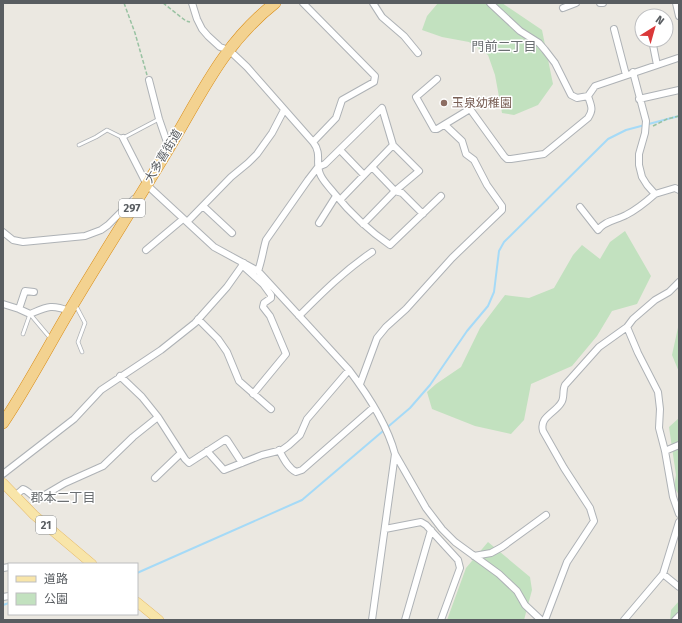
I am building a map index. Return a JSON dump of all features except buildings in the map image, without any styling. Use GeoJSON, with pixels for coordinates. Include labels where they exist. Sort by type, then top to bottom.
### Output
{"type":"FeatureCollection","features":[{"type":"Feature","properties":{"kind":"highway","name":"大多喜街道"},"geometry":{"type":"LineString","coordinates":[[3,423],[71,307],[147,185],[210,75],[248,26],[275,3]]}},
{"type":"Feature","properties":{"kind":"main road","name":"21"},"geometry":{"type":"LineString","coordinates":[[4,485],[39,519],[91,563]]}},
{"type":"Feature","properties":{"kind":"main road"},"geometry":{"type":"LineString","coordinates":[[138,603],[159,620]]}},
{"type":"Feature","properties":{"kind":"street"},"geometry":{"type":"LineString","coordinates":[[192,3],[200,23],[208,36],[220,47],[229,50],[261,82],[313,142],[319,154],[318,167],[321,176],[352,215],[372,232],[390,245],[441,196]]}},
{"type":"Feature","properties":{"kind":"street"},"geometry":{"type":"LineString","coordinates":[[303,3],[374,76],[374,82],[342,100],[336,118],[313,142]]}},
{"type":"Feature","properties":{"kind":"street"},"geometry":{"type":"LineString","coordinates":[[373,3],[382,17],[404,36],[418,53]]}},
{"type":"Feature","properties":{"kind":"street"},"geometry":{"type":"LineString","coordinates":[[490,3],[520,31],[539,43],[555,63],[571,95],[577,98],[588,96],[595,86],[633,72],[679,58]]}},
{"type":"Feature","properties":{"kind":"street"},"geometry":{"type":"LineString","coordinates":[[563,8],[576,3]]}},
{"type":"Feature","properties":{"kind":"street"},"geometry":{"type":"LineString","coordinates":[[676,3],[679,16]]}},
{"type":"Feature","properties":{"kind":"street"},"geometry":{"type":"LineString","coordinates":[[614,29],[626,75]]}},
{"type":"Feature","properties":{"kind":"street"},"geometry":{"type":"LineString","coordinates":[[654,48],[657,65]]}},
{"type":"Feature","properties":{"kind":"street"},"geometry":{"type":"LineString","coordinates":[[633,72],[646,121],[646,129],[639,154],[642,177],[646,185],[655,194]]}},
{"type":"Feature","properties":{"kind":"street"},"geometry":{"type":"LineString","coordinates":[[437,79],[416,97],[434,130],[470,110],[507,159],[544,154],[588,118],[592,108],[588,96]]}},
{"type":"Feature","properties":{"kind":"street"},"geometry":{"type":"LineString","coordinates":[[149,80],[159,119],[169,148]]}},
{"type":"Feature","properties":{"kind":"street"},"geometry":{"type":"LineString","coordinates":[[640,99],[679,90]]}},
{"type":"Feature","properties":{"kind":"street"},"geometry":{"type":"LineString","coordinates":[[258,271],[263,259],[263,249],[266,240],[318,167],[324,164],[340,150],[382,108],[393,145],[419,171],[395,191],[363,224]]}},
{"type":"Feature","properties":{"kind":"street"},"geometry":{"type":"LineString","coordinates":[[146,250],[203,206],[231,177],[248,164],[272,132],[284,110]]}},
{"type":"Feature","properties":{"kind":"street"},"geometry":{"type":"LineString","coordinates":[[360,384],[377,338],[386,326],[406,309],[452,258],[502,210],[502,206],[487,185],[474,160],[466,154],[462,141],[445,124]]}},
{"type":"Feature","properties":{"kind":"street"},"geometry":{"type":"LineString","coordinates":[[123,138],[147,185],[214,247],[258,271],[349,370],[360,384],[374,407],[392,442],[395,454],[426,508],[442,530],[455,542],[499,574],[517,591],[525,605],[541,620]]}},
{"type":"Feature","properties":{"kind":"street"},"geometry":{"type":"LineString","coordinates":[[319,223],[338,198],[364,175],[393,145]]}},
{"type":"Feature","properties":{"kind":"street"},"geometry":{"type":"LineString","coordinates":[[340,150],[364,175]]}},
{"type":"Feature","properties":{"kind":"street"},"geometry":{"type":"LineString","coordinates":[[372,167],[395,191],[402,193],[423,214]]}},
{"type":"Feature","properties":{"kind":"street"},"geometry":{"type":"LineString","coordinates":[[580,207],[598,230],[601,226],[627,215],[643,205],[655,194],[675,188],[679,190]]}},
{"type":"Feature","properties":{"kind":"street"},"geometry":{"type":"LineString","coordinates":[[3,232],[13,240],[23,242],[84,236],[101,230],[108,225],[140,195]]}},
{"type":"Feature","properties":{"kind":"street"},"geometry":{"type":"LineString","coordinates":[[203,206],[232,233]]}},
{"type":"Feature","properties":{"kind":"street"},"geometry":{"type":"LineString","coordinates":[[299,316],[334,281],[350,267],[372,252]]}},
{"type":"Feature","properties":{"kind":"street"},"geometry":{"type":"LineString","coordinates":[[3,474],[74,419],[101,390],[161,350],[198,319],[228,287],[243,264]]}},
{"type":"Feature","properties":{"kind":"street"},"geometry":{"type":"LineString","coordinates":[[243,264],[263,284],[271,295],[271,298],[264,303],[263,307],[270,316],[286,354],[253,394]]}},
{"type":"Feature","properties":{"kind":"street"},"geometry":{"type":"LineString","coordinates":[[545,620],[567,562],[594,521],[590,508],[564,468],[543,431],[543,422],[561,404],[563,399],[562,390],[567,382],[599,347],[627,327],[633,319],[655,300],[669,292],[679,282]]}},
{"type":"Feature","properties":{"kind":"street"},"geometry":{"type":"LineString","coordinates":[[19,309],[25,291],[34,292]]}},
{"type":"Feature","properties":{"kind":"street"},"geometry":{"type":"LineString","coordinates":[[3,304],[30,314],[48,306],[71,307]]}},
{"type":"Feature","properties":{"kind":"street"},"geometry":{"type":"LineString","coordinates":[[198,319],[218,339],[227,352],[239,381],[271,409]]}},
{"type":"Feature","properties":{"kind":"street"},"geometry":{"type":"LineString","coordinates":[[627,327],[638,353],[658,392],[660,428],[666,451],[673,497],[679,514]]}},
{"type":"Feature","properties":{"kind":"street"},"geometry":{"type":"LineString","coordinates":[[207,451],[224,470],[279,450],[300,435],[308,419],[349,370]]}},
{"type":"Feature","properties":{"kind":"street"},"geometry":{"type":"LineString","coordinates":[[120,376],[142,397],[158,416],[189,463],[226,439],[242,463]]}},
{"type":"Feature","properties":{"kind":"street"},"geometry":{"type":"LineString","coordinates":[[279,450],[288,465],[293,470],[296,472],[302,470],[374,407]]}},
{"type":"Feature","properties":{"kind":"street"},"geometry":{"type":"LineString","coordinates":[[15,496],[23,489],[33,498],[38,499],[65,483],[103,466],[158,416]]}},
{"type":"Feature","properties":{"kind":"street"},"geometry":{"type":"LineString","coordinates":[[666,451],[679,445]]}},
{"type":"Feature","properties":{"kind":"street"},"geometry":{"type":"LineString","coordinates":[[155,478],[181,453]]}},
{"type":"Feature","properties":{"kind":"street"},"geometry":{"type":"LineString","coordinates":[[372,620],[395,454]]}},
{"type":"Feature","properties":{"kind":"street"},"geometry":{"type":"LineString","coordinates":[[474,556],[491,553],[502,547],[546,514]]}},
{"type":"Feature","properties":{"kind":"street"},"geometry":{"type":"LineString","coordinates":[[385,529],[421,522],[431,530],[458,560],[460,568],[441,620]]}},
{"type":"Feature","properties":{"kind":"street"},"geometry":{"type":"LineString","coordinates":[[624,620],[663,574],[679,522]]}},
{"type":"Feature","properties":{"kind":"street"},"geometry":{"type":"LineString","coordinates":[[405,620],[431,530]]}},
{"type":"Feature","properties":{"kind":"street"},"geometry":{"type":"LineString","coordinates":[[663,574],[679,587]]}},
{"type":"Feature","properties":{"kind":"street"},"geometry":{"type":"LineString","coordinates":[[675,620],[679,616]]}},
{"type":"Feature","properties":{"kind":"lane"},"geometry":{"type":"LineString","coordinates":[[79,145],[107,130],[123,138],[159,119]]}},
{"type":"Feature","properties":{"kind":"lane"},"geometry":{"type":"LineString","coordinates":[[71,307],[85,323],[78,342],[82,352]]}},
{"type":"Feature","properties":{"kind":"lane"},"geometry":{"type":"LineString","coordinates":[[23,334],[30,314]]}},
{"type":"Feature","properties":{"kind":"lane"},"geometry":{"type":"LineString","coordinates":[[30,314],[52,340]]}},
{"type":"Feature","properties":{"kind":"path"},"geometry":{"type":"LineString","coordinates":[[124,3],[149,80]]}},
{"type":"Feature","properties":{"kind":"path"},"geometry":{"type":"LineString","coordinates":[[163,3],[186,21],[200,23]]}},
{"type":"Feature","properties":{"kind":"path"},"geometry":{"type":"LineString","coordinates":[[646,129],[667,118],[679,116]]}},
{"type":"Feature","properties":{"kind":"green space"},"geometry":{"type":"Polygon","coordinates":[[[438,3],[502,3],[542,30],[553,84],[538,105],[514,115],[502,113],[495,75],[488,55],[469,42],[442,37],[422,30],[427,16],[438,3]]]}},
{"type":"Feature","properties":{"kind":"green space"},"geometry":{"type":"Polygon","coordinates":[[[625,231],[651,276],[637,304],[612,311],[597,336],[572,366],[531,384],[524,420],[511,434],[475,426],[432,409],[427,392],[461,367],[480,328],[505,295],[529,298],[554,288],[573,255],[582,245],[600,259],[610,242],[625,231]]]}},
{"type":"Feature","properties":{"kind":"green space"},"geometry":{"type":"Polygon","coordinates":[[[679,323],[679,372],[672,355],[679,323]]]}},
{"type":"Feature","properties":{"kind":"green space"},"geometry":{"type":"Polygon","coordinates":[[[679,418],[679,495],[674,487],[676,475],[669,427],[679,418]]]}},
{"type":"Feature","properties":{"kind":"green space"},"geometry":{"type":"Polygon","coordinates":[[[488,542],[530,577],[532,590],[524,620],[447,620],[466,568],[488,542]]]}},
{"type":"Feature","properties":{"kind":"green space"},"geometry":{"type":"Polygon","coordinates":[[[679,601],[679,620],[670,620],[671,610],[679,601]]]}},
{"type":"Feature","properties":{"kind":"waterway"},"geometry":{"type":"LineString","coordinates":[[138,573],[302,500],[410,408],[430,385],[467,331],[488,306],[494,292],[499,251],[504,242],[608,139],[626,130],[679,116]]}},
{"type":"Feature","properties":{"kind":"waterway"},"geometry":{"type":"LineString","coordinates":[[3,605],[8,603]]}},
{"type":"Feature","properties":{"kind":"place","name":"玉泉幼稚園"},"geometry":{"type":"Point","coordinates":[444,103]}},
{"type":"Feature","properties":{"kind":"district","name":"門前二丁目"},"geometry":{"type":"Point","coordinates":[504,46]}},
{"type":"Feature","properties":{"kind":"district","name":"郡本二丁目"},"geometry":{"type":"Point","coordinates":[63,497]}}]}
